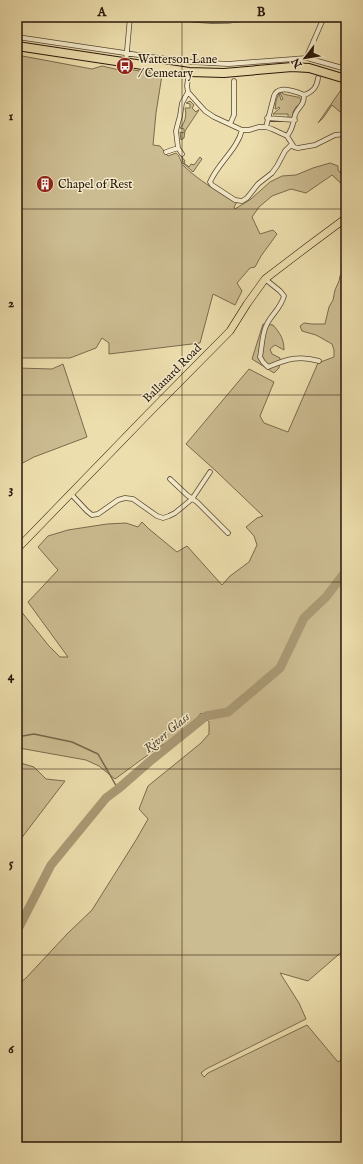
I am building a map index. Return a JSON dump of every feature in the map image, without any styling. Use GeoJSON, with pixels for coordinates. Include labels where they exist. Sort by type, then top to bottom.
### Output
{"type":"FeatureCollection","features":[{"type":"Feature","properties":{"kind":"highway"},"geometry":{"type":"LineString","coordinates":[[17,46],[188,72],[224,73],[292,67],[309,68],[346,79]]}},
{"type":"Feature","properties":{"kind":"main road","name":"Ballanard Road"},"geometry":{"type":"LineString","coordinates":[[17,550],[230,331],[265,279],[346,218]]}},
{"type":"Feature","properties":{"kind":"street"},"geometry":{"type":"LineString","coordinates":[[126,63],[130,17]]}},
{"type":"Feature","properties":{"kind":"street"},"geometry":{"type":"LineString","coordinates":[[173,17],[231,21],[248,17]]}},
{"type":"Feature","properties":{"kind":"street"},"geometry":{"type":"LineString","coordinates":[[307,58],[324,17]]}},
{"type":"Feature","properties":{"kind":"street"},"geometry":{"type":"LineString","coordinates":[[17,36],[172,60],[228,64],[307,58],[346,69]]}},
{"type":"Feature","properties":{"kind":"street"},"geometry":{"type":"LineString","coordinates":[[188,72],[188,92],[197,104],[214,117],[242,130],[266,127],[287,136],[294,147],[298,148],[316,145],[335,136],[346,134]]}},
{"type":"Feature","properties":{"kind":"street"},"geometry":{"type":"LineString","coordinates":[[266,127],[267,118],[274,96],[280,90],[304,96],[315,88],[317,80]]}},
{"type":"Feature","properties":{"kind":"street"},"geometry":{"type":"LineString","coordinates":[[230,124],[234,115],[232,88],[234,81]]}},
{"type":"Feature","properties":{"kind":"street"},"geometry":{"type":"LineString","coordinates":[[182,154],[178,148],[176,131],[182,103],[188,92]]}},
{"type":"Feature","properties":{"kind":"street"},"geometry":{"type":"LineString","coordinates":[[287,136],[293,128],[298,110],[304,103],[304,96]]}},
{"type":"Feature","properties":{"kind":"street"},"geometry":{"type":"LineString","coordinates":[[267,118],[295,120]]}},
{"type":"Feature","properties":{"kind":"street"},"geometry":{"type":"LineString","coordinates":[[242,130],[239,139],[210,182],[231,198],[238,201],[242,201],[247,198],[258,184],[272,173],[285,151],[292,144]]}},
{"type":"Feature","properties":{"kind":"street"},"geometry":{"type":"LineString","coordinates":[[166,152],[178,148]]}},
{"type":"Feature","properties":{"kind":"street"},"geometry":{"type":"LineString","coordinates":[[265,279],[284,296],[280,308],[265,327],[260,357],[263,362],[268,367],[284,360],[298,358],[309,358],[319,361]]}},
{"type":"Feature","properties":{"kind":"street"},"geometry":{"type":"LineString","coordinates":[[71,494],[92,515],[98,514],[118,500],[125,498],[133,499],[158,516],[164,518],[175,513],[192,499],[210,472]]}},
{"type":"Feature","properties":{"kind":"street"},"geometry":{"type":"LineString","coordinates":[[170,479],[197,502],[228,533]]}},
{"type":"Feature","properties":{"kind":"shaded area"},"geometry":{"type":"Polygon","coordinates":[[[17,55],[92,69],[102,66],[124,71],[134,70],[162,75],[153,145],[160,146],[168,156],[176,153],[183,164],[193,174],[226,197],[237,202],[234,207],[235,209],[251,199],[270,182],[282,176],[296,175],[330,163],[338,166],[338,170],[346,180],[346,188],[332,175],[306,193],[291,189],[272,196],[259,207],[252,217],[260,234],[273,230],[277,234],[255,267],[250,268],[237,283],[242,291],[235,305],[213,294],[200,343],[109,354],[109,343],[102,338],[96,348],[70,358],[17,358],[17,55]]]}},
{"type":"Feature","properties":{"kind":"shaded area"},"geometry":{"type":"Polygon","coordinates":[[[345,84],[346,117],[332,105],[318,123],[345,84]]]}},
{"type":"Feature","properties":{"kind":"shaded area"},"geometry":{"type":"Polygon","coordinates":[[[282,92],[283,94],[299,97],[301,100],[300,104],[293,112],[292,117],[288,118],[288,114],[273,114],[280,108],[275,109],[279,93],[281,100],[283,99],[280,93],[282,92]]]}},
{"type":"Feature","properties":{"kind":"shaded area"},"geometry":{"type":"Polygon","coordinates":[[[190,101],[194,105],[192,108],[196,112],[199,110],[185,131],[184,138],[181,140],[180,132],[184,133],[184,129],[180,128],[185,119],[185,108],[190,108],[190,104],[186,103],[190,101]]]}},
{"type":"Feature","properties":{"kind":"shaded area"},"geometry":{"type":"Polygon","coordinates":[[[182,157],[185,161],[184,163],[189,167],[191,164],[194,165],[200,157],[202,159],[193,172],[183,163],[182,157]]]}},
{"type":"Feature","properties":{"kind":"shaded area"},"geometry":{"type":"Polygon","coordinates":[[[346,266],[346,951],[345,949],[308,981],[280,973],[299,1003],[306,1019],[206,1069],[201,1073],[204,1077],[208,1073],[307,1025],[338,1062],[346,1056],[346,1147],[17,1147],[17,985],[26,978],[67,934],[92,910],[148,819],[139,809],[148,786],[201,743],[209,734],[209,722],[201,713],[166,743],[115,779],[99,766],[86,760],[19,748],[17,749],[17,610],[20,610],[49,646],[60,657],[68,657],[28,602],[58,570],[38,547],[48,536],[68,530],[107,524],[126,523],[138,527],[142,522],[177,552],[187,546],[222,585],[230,576],[249,562],[257,545],[254,536],[246,527],[257,518],[263,516],[186,444],[249,369],[274,382],[260,416],[264,423],[288,432],[318,363],[334,357],[332,344],[316,335],[302,331],[300,326],[304,323],[325,324],[329,307],[333,300],[340,276],[346,266]]]}},
{"type":"Feature","properties":{"kind":"shaded area"},"geometry":{"type":"Polygon","coordinates":[[[263,324],[273,325],[280,334],[283,343],[284,350],[275,345],[270,349],[272,354],[280,358],[279,368],[274,373],[252,359],[263,324]]]}},
{"type":"Feature","properties":{"kind":"shaded area"},"geometry":{"type":"Polygon","coordinates":[[[63,364],[87,437],[34,457],[17,466],[17,368],[52,369],[63,364]]]}},
{"type":"Feature","properties":{"kind":"shaded area"},"geometry":{"type":"Polygon","coordinates":[[[17,762],[34,767],[46,779],[65,781],[17,844],[17,762]]]}},
{"type":"Feature","properties":{"kind":"waterway","name":"River Glass"},"geometry":{"type":"LineString","coordinates":[[17,931],[51,865],[106,798],[206,716],[228,712],[280,668],[304,618],[326,597],[346,571]]}},
{"type":"Feature","properties":{"kind":"waterway"},"geometry":{"type":"LineString","coordinates":[[17,737],[34,734],[72,742],[98,754],[118,789]]}},
{"type":"Feature","properties":{"kind":"place","name":"Watterson Lane / Cemetary"},"geometry":{"type":"Point","coordinates":[125,66]}},
{"type":"Feature","properties":{"kind":"place","name":"Chapel of Rest"},"geometry":{"type":"Point","coordinates":[45,184]}}]}
